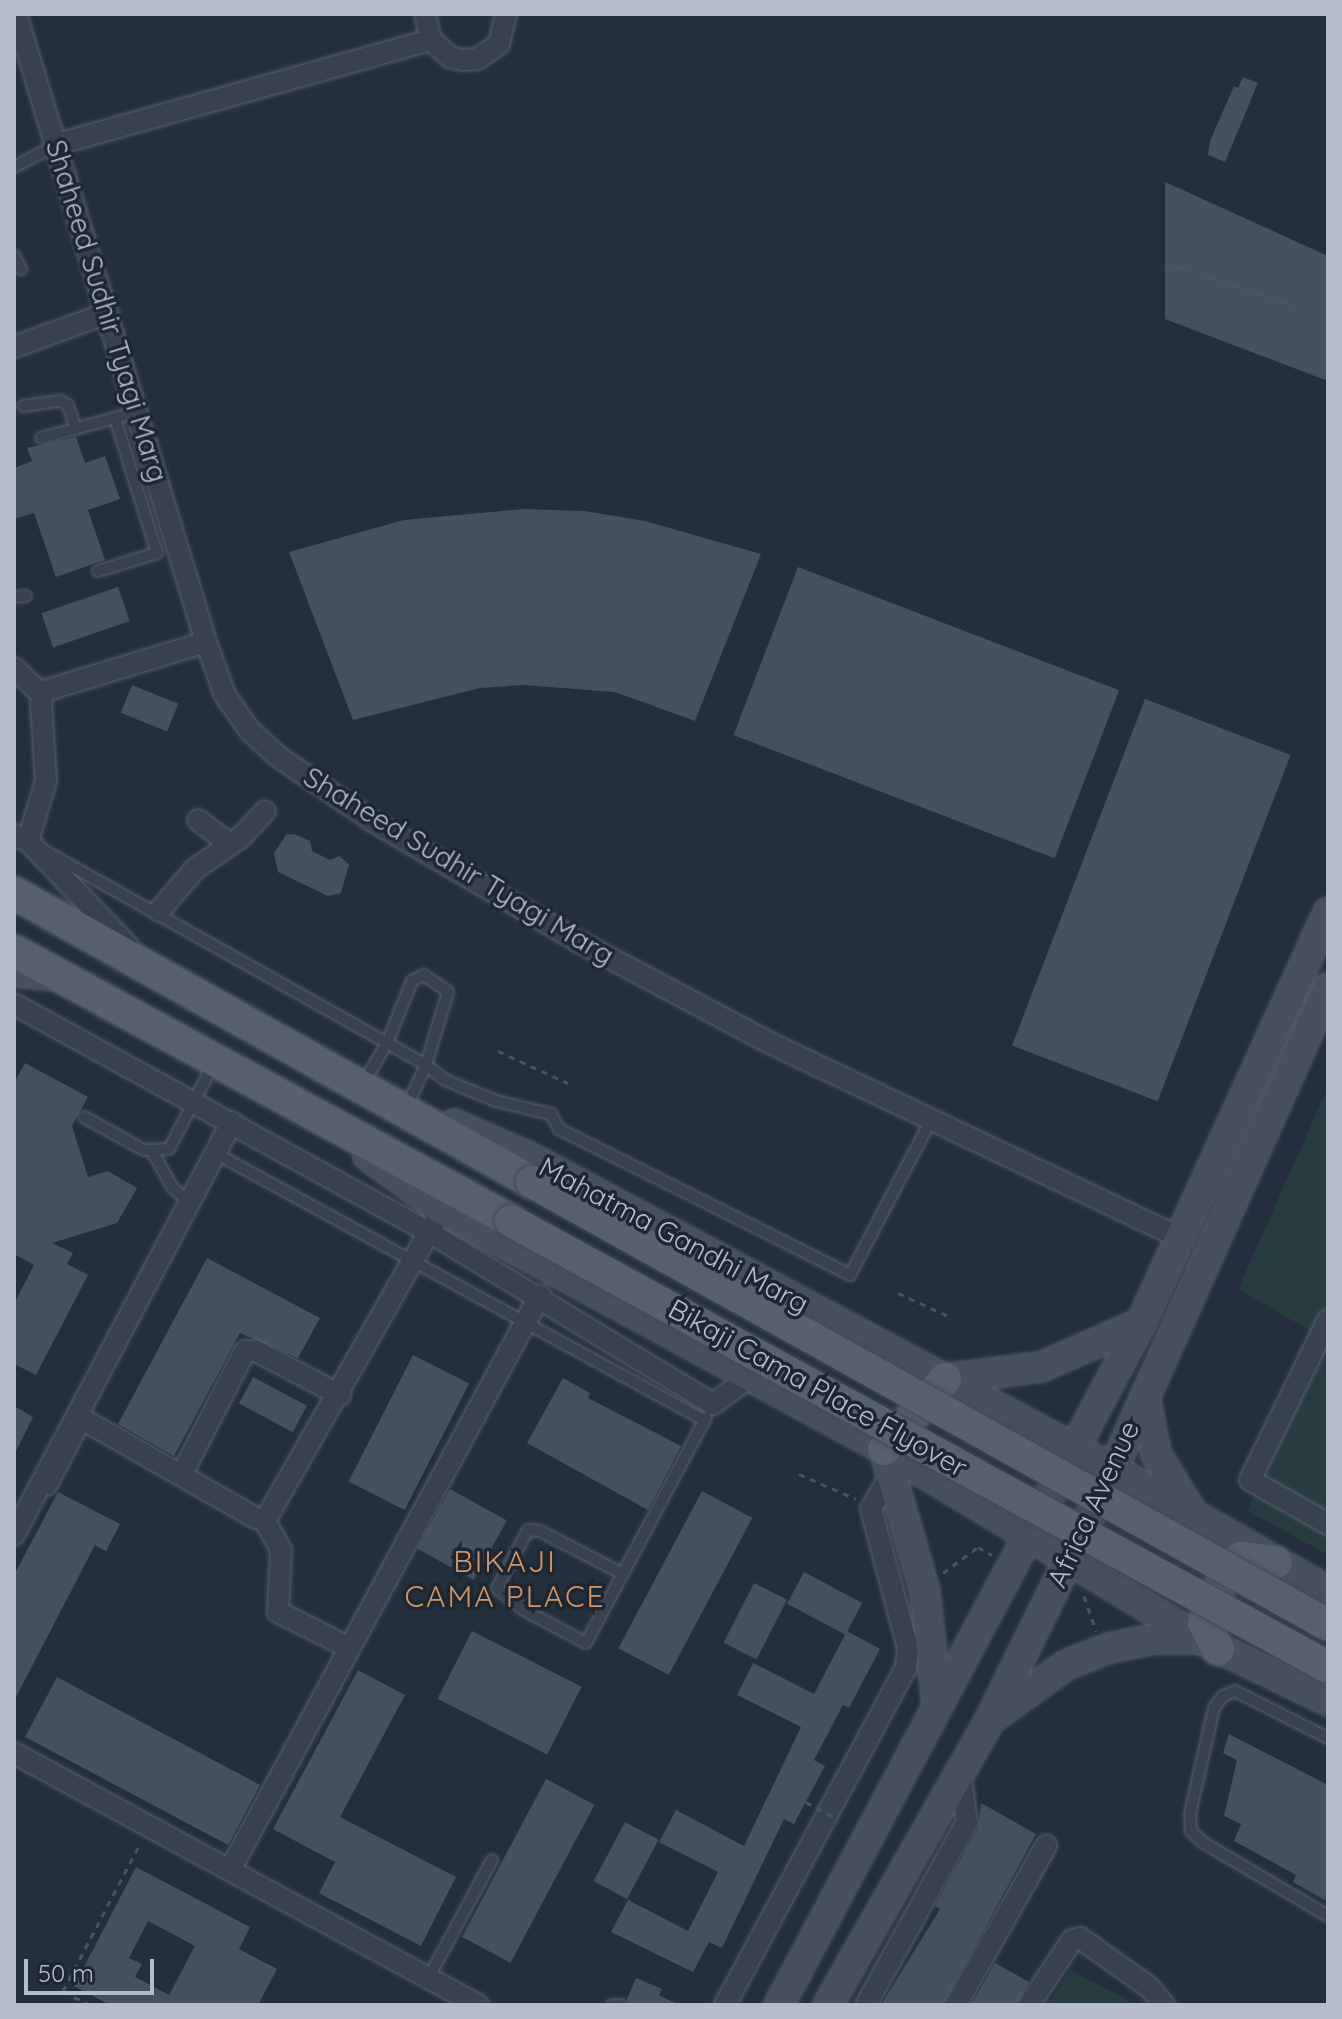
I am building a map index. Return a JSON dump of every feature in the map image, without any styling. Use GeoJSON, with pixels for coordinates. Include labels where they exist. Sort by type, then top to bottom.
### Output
{"type":"FeatureCollection","features":[{"type":"Feature","properties":{"kind":"main road","name":"Mahatma Gandhi Marg"},"geometry":{"type":"LineString","coordinates":[[14,893],[328,1068],[531,1158],[1113,1469],[1328,1591]]}},
{"type":"Feature","properties":{"kind":"main road","name":"Africa Avenue"},"geometry":{"type":"LineString","coordinates":[[779,2005],[1141,1323],[1183,1239],[1328,913]]}},
{"type":"Feature","properties":{"kind":"main road"},"geometry":{"type":"LineString","coordinates":[[14,951],[306,1111],[435,1220],[750,1377],[887,1462],[1027,1537],[1064,1568],[1209,1644],[1328,1701]]}},
{"type":"Feature","properties":{"kind":"main road"},"geometry":{"type":"LineString","coordinates":[[14,972],[59,976]]}},
{"type":"Feature","properties":{"kind":"main road","name":"Africa Avenue"},"geometry":{"type":"LineString","coordinates":[[828,2005],[961,1778],[990,1720],[1113,1469],[1145,1391],[1328,988]]}},
{"type":"Feature","properties":{"kind":"main road","name":"Bikaji Cama Place Flyover"},"geometry":{"type":"LineString","coordinates":[[328,1068],[1328,1625]]}},
{"type":"Feature","properties":{"kind":"main road","name":"Bikaji Cama Place Flyover"},"geometry":{"type":"LineString","coordinates":[[306,1111],[1328,1667]]}},
{"type":"Feature","properties":{"kind":"main road"},"geometry":{"type":"LineString","coordinates":[[887,1462],[945,1379],[1041,1367],[1141,1323]]}},
{"type":"Feature","properties":{"kind":"main road"},"geometry":{"type":"LineString","coordinates":[[1145,1391],[1156,1454],[1194,1515]]}},
{"type":"Feature","properties":{"kind":"main road"},"geometry":{"type":"LineString","coordinates":[[887,1462],[925,1592],[937,1704]]}},
{"type":"Feature","properties":{"kind":"main road"},"geometry":{"type":"LineString","coordinates":[[1209,1644],[1204,1623],[1225,1576],[1241,1558],[1276,1562]]}},
{"type":"Feature","properties":{"kind":"main road"},"geometry":{"type":"LineString","coordinates":[[990,1720],[1066,1665],[1103,1650],[1154,1639],[1209,1644]]}},
{"type":"Feature","properties":{"kind":"street","name":"Shaheed Sudhir Tyagi Marg"},"geometry":{"type":"LineString","coordinates":[[16,14],[137,412],[167,550],[225,695],[250,731],[280,758],[374,822],[578,941],[930,1122],[1183,1239]]}},
{"type":"Feature","properties":{"kind":"street"},"geometry":{"type":"LineString","coordinates":[[425,14],[431,40],[450,57],[477,59],[499,44],[510,15]]}},
{"type":"Feature","properties":{"kind":"street"},"geometry":{"type":"LineString","coordinates":[[58,144],[431,40]]}},
{"type":"Feature","properties":{"kind":"street"},"geometry":{"type":"LineString","coordinates":[[14,347],[108,313]]}},
{"type":"Feature","properties":{"kind":"street"},"geometry":{"type":"LineString","coordinates":[[150,969],[19,841],[46,781],[42,695],[48,688],[206,642]]}},
{"type":"Feature","properties":{"kind":"street"},"geometry":{"type":"LineString","coordinates":[[14,668],[42,695]]}},
{"type":"Feature","properties":{"kind":"street"},"geometry":{"type":"LineString","coordinates":[[159,911],[195,869],[231,845],[265,811]]}},
{"type":"Feature","properties":{"kind":"street"},"geometry":{"type":"LineString","coordinates":[[198,820],[231,845]]}},
{"type":"Feature","properties":{"kind":"street"},"geometry":{"type":"LineString","coordinates":[[14,1004],[232,1122],[435,1220],[709,1412],[750,1377]]}},
{"type":"Feature","properties":{"kind":"street"},"geometry":{"type":"LineString","coordinates":[[14,1535],[82,1418],[188,1201],[232,1122]]}},
{"type":"Feature","properties":{"kind":"street"},"geometry":{"type":"LineString","coordinates":[[264,1520],[340,1395],[435,1220]]}},
{"type":"Feature","properties":{"kind":"street"},"geometry":{"type":"LineString","coordinates":[[230,1870],[540,1295]]}},
{"type":"Feature","properties":{"kind":"street"},"geometry":{"type":"LineString","coordinates":[[1328,1320],[1250,1480],[1328,1524]]}},
{"type":"Feature","properties":{"kind":"street"},"geometry":{"type":"LineString","coordinates":[[183,1472],[245,1351],[256,1351],[340,1395]]}},
{"type":"Feature","properties":{"kind":"street"},"geometry":{"type":"LineString","coordinates":[[82,1418],[264,1520],[281,1550],[278,1612],[350,1648]]}},
{"type":"Feature","properties":{"kind":"street"},"geometry":{"type":"LineString","coordinates":[[725,2005],[906,1668],[908,1648],[871,1509],[887,1462]]}},
{"type":"Feature","properties":{"kind":"street"},"geometry":{"type":"LineString","coordinates":[[14,1753],[478,2005]]}},
{"type":"Feature","properties":{"kind":"street"},"geometry":{"type":"LineString","coordinates":[[866,2005],[967,1822],[961,1778]]}},
{"type":"Feature","properties":{"kind":"street"},"geometry":{"type":"LineString","coordinates":[[956,2005],[1046,1846]]}},
{"type":"Feature","properties":{"kind":"street"},"geometry":{"type":"LineString","coordinates":[[1029,2005],[1072,1940],[1080,1938],[1149,1987],[1164,2005]]}},
{"type":"Feature","properties":{"kind":"lane"},"geometry":{"type":"LineString","coordinates":[[14,167],[58,144]]}},
{"type":"Feature","properties":{"kind":"lane"},"geometry":{"type":"LineString","coordinates":[[14,255],[21,269]]}},
{"type":"Feature","properties":{"kind":"lane"},"geometry":{"type":"LineString","coordinates":[[23,406],[60,401],[68,405],[76,429]]}},
{"type":"Feature","properties":{"kind":"lane"},"geometry":{"type":"LineString","coordinates":[[41,438],[137,412]]}},
{"type":"Feature","properties":{"kind":"lane"},"geometry":{"type":"LineString","coordinates":[[98,571],[167,550],[115,418]]}},
{"type":"Feature","properties":{"kind":"lane"},"geometry":{"type":"LineString","coordinates":[[19,841],[159,911],[426,1065],[445,1080],[496,1101],[551,1114],[559,1129],[850,1275],[930,1122]]}},
{"type":"Feature","properties":{"kind":"lane"},"geometry":{"type":"LineString","coordinates":[[363,1084],[387,1043],[412,981],[424,975],[445,986],[449,996],[426,1065],[408,1104]]}},
{"type":"Feature","properties":{"kind":"lane"},"geometry":{"type":"LineString","coordinates":[[153,1153],[174,1144],[214,1061]]}},
{"type":"Feature","properties":{"kind":"lane"},"geometry":{"type":"LineString","coordinates":[[84,1117],[153,1153],[173,1188],[188,1201]]}},
{"type":"Feature","properties":{"kind":"lane"},"geometry":{"type":"LineString","coordinates":[[215,1153],[525,1322],[709,1412],[586,1643],[524,1610],[497,1588],[528,1530],[540,1531],[621,1573]]}},
{"type":"Feature","properties":{"kind":"lane"},"geometry":{"type":"LineString","coordinates":[[50,1489],[82,1418]]}},
{"type":"Feature","properties":{"kind":"lane"},"geometry":{"type":"LineString","coordinates":[[1328,1738],[1235,1691],[1223,1696],[1214,1708],[1190,1814],[1191,1831],[1204,1843],[1328,1916]]}},
{"type":"Feature","properties":{"kind":"lane"},"geometry":{"type":"LineString","coordinates":[[429,1977],[492,1860]]}},
{"type":"Feature","properties":{"kind":"lane"},"geometry":{"type":"LineString","coordinates":[[612,2005],[622,2005]]}},
{"type":"Feature","properties":{"kind":"path"},"geometry":{"type":"LineString","coordinates":[[1165,263],[1294,306]]}},
{"type":"Feature","properties":{"kind":"path"},"geometry":{"type":"LineString","coordinates":[[498,1051],[568,1083]]}},
{"type":"Feature","properties":{"kind":"path"},"geometry":{"type":"LineString","coordinates":[[898,1293],[948,1316]]}},
{"type":"Feature","properties":{"kind":"path"},"geometry":{"type":"LineString","coordinates":[[799,1474],[860,1501]]}},
{"type":"Feature","properties":{"kind":"path"},"geometry":{"type":"LineString","coordinates":[[1064,1568],[1082,1591],[1103,1650]]}},
{"type":"Feature","properties":{"kind":"path"},"geometry":{"type":"LineString","coordinates":[[806,1802],[836,1818]]}},
{"type":"Feature","properties":{"kind":"path"},"geometry":{"type":"LineString","coordinates":[[90,2005],[63,1991],[149,1827]]}},
{"type":"Feature","properties":{"kind":"green space"},"geometry":{"type":"Polygon","coordinates":[[[1328,1087],[1328,1555],[1248,1511],[1316,1334],[1238,1289],[1328,1087]]]}},
{"type":"Feature","properties":{"kind":"green space"},"geometry":{"type":"Polygon","coordinates":[[[1070,1970],[1127,1999],[1132,2005],[1047,2005],[1070,1970]]]}},
{"type":"Feature","properties":{"kind":"building"},"geometry":{"type":"Polygon","coordinates":[[[1243,77],[1258,83],[1225,162],[1208,155],[1210,141],[1234,86],[1238,88],[1243,77]]]}},
{"type":"Feature","properties":{"kind":"building"},"geometry":{"type":"Polygon","coordinates":[[[1165,182],[1328,256],[1328,381],[1165,319],[1165,182]]]}},
{"type":"Feature","properties":{"kind":"building"},"geometry":{"type":"Polygon","coordinates":[[[76,437],[85,463],[105,456],[120,499],[88,510],[105,560],[56,577],[34,513],[14,519],[14,468],[32,461],[27,448],[76,437]]]}},
{"type":"Feature","properties":{"kind":"building"},"geometry":{"type":"Polygon","coordinates":[[[524,509],[584,511],[645,521],[761,554],[695,721],[615,692],[523,685],[480,688],[353,720],[289,552],[404,520],[524,509]]]}},
{"type":"Feature","properties":{"kind":"building"},"geometry":{"type":"Polygon","coordinates":[[[798,567],[1119,690],[1055,858],[733,735],[798,567]]]}},
{"type":"Feature","properties":{"kind":"building"},"geometry":{"type":"Polygon","coordinates":[[[118,587],[130,621],[53,647],[41,613],[118,587]]]}},
{"type":"Feature","properties":{"kind":"building"},"geometry":{"type":"Polygon","coordinates":[[[132,685],[178,704],[167,732],[121,713],[132,685]]]}},
{"type":"Feature","properties":{"kind":"building"},"geometry":{"type":"Polygon","coordinates":[[[1145,699],[1291,755],[1158,1101],[1012,1045],[1145,699]]]}},
{"type":"Feature","properties":{"kind":"building"},"geometry":{"type":"Polygon","coordinates":[[[294,834],[310,841],[312,851],[330,860],[339,856],[349,864],[341,893],[328,896],[278,872],[274,853],[286,835],[294,834]]]}},
{"type":"Feature","properties":{"kind":"building"},"geometry":{"type":"Polygon","coordinates":[[[25,1063],[88,1097],[72,1126],[88,1177],[108,1171],[137,1188],[117,1223],[52,1243],[73,1253],[67,1264],[88,1275],[36,1375],[14,1364],[14,1304],[34,1265],[14,1254],[14,1083],[25,1063]]]}},
{"type":"Feature","properties":{"kind":"building"},"geometry":{"type":"Polygon","coordinates":[[[207,1258],[320,1318],[298,1358],[240,1333],[174,1456],[118,1424],[207,1258]]]}},
{"type":"Feature","properties":{"kind":"building"},"geometry":{"type":"Polygon","coordinates":[[[413,1355],[469,1384],[405,1510],[349,1482],[413,1355]]]}},
{"type":"Feature","properties":{"kind":"building"},"geometry":{"type":"Polygon","coordinates":[[[253,1377],[307,1406],[293,1432],[239,1403],[253,1377]]]}},
{"type":"Feature","properties":{"kind":"building"},"geometry":{"type":"Polygon","coordinates":[[[563,1378],[590,1393],[588,1398],[681,1446],[648,1510],[527,1443],[563,1378]]]}},
{"type":"Feature","properties":{"kind":"building"},"geometry":{"type":"Polygon","coordinates":[[[14,1406],[33,1417],[14,1455],[14,1406]]]}},
{"type":"Feature","properties":{"kind":"building"},"geometry":{"type":"Polygon","coordinates":[[[450,1489],[507,1521],[474,1580],[417,1548],[450,1489]]]}},
{"type":"Feature","properties":{"kind":"building"},"geometry":{"type":"Polygon","coordinates":[[[702,1491],[752,1518],[669,1675],[618,1648],[702,1491]]]}},
{"type":"Feature","properties":{"kind":"building"},"geometry":{"type":"Polygon","coordinates":[[[58,1492],[120,1524],[106,1551],[95,1545],[14,1701],[14,1575],[58,1492]]]}},
{"type":"Feature","properties":{"kind":"building"},"geometry":{"type":"Polygon","coordinates":[[[804,1572],[862,1603],[845,1635],[787,1604],[804,1572]]]}},
{"type":"Feature","properties":{"kind":"building"},"geometry":{"type":"Polygon","coordinates":[[[754,1583],[787,1600],[757,1659],[724,1643],[754,1583]]]}},
{"type":"Feature","properties":{"kind":"building"},"geometry":{"type":"Polygon","coordinates":[[[472,1631],[582,1687],[547,1755],[437,1699],[472,1631]]]}},
{"type":"Feature","properties":{"kind":"building"},"geometry":{"type":"Polygon","coordinates":[[[847,1631],[880,1649],[849,1708],[843,1705],[814,1760],[825,1766],[794,1824],[784,1819],[722,1948],[709,1942],[693,1972],[611,1932],[628,1900],[688,1931],[718,1872],[659,1842],[676,1810],[744,1846],[801,1727],[737,1695],[753,1663],[814,1694],[847,1631]]]}},
{"type":"Feature","properties":{"kind":"building"},"geometry":{"type":"Polygon","coordinates":[[[358,1670],[405,1695],[340,1817],[456,1877],[421,1946],[319,1893],[335,1862],[273,1829],[358,1670]]]}},
{"type":"Feature","properties":{"kind":"building"},"geometry":{"type":"Polygon","coordinates":[[[57,1677],[260,1785],[228,1845],[25,1737],[57,1677]]]}},
{"type":"Feature","properties":{"kind":"building"},"geometry":{"type":"Polygon","coordinates":[[[1229,1734],[1328,1785],[1328,1902],[1293,1882],[1296,1875],[1234,1841],[1241,1824],[1224,1816],[1237,1760],[1223,1753],[1229,1734]]]}},
{"type":"Feature","properties":{"kind":"building"},"geometry":{"type":"Polygon","coordinates":[[[546,1779],[595,1805],[511,1963],[462,1937],[546,1779]]]}},
{"type":"Feature","properties":{"kind":"building"},"geometry":{"type":"Polygon","coordinates":[[[981,1803],[1036,1834],[943,2005],[881,2005],[940,1909],[935,1906],[978,1828],[981,1803]]]}},
{"type":"Feature","properties":{"kind":"building"},"geometry":{"type":"Polygon","coordinates":[[[625,1822],[659,1840],[627,1899],[594,1881],[625,1822]]]}},
{"type":"Feature","properties":{"kind":"building"},"geometry":{"type":"Polygon","coordinates":[[[136,1867],[250,1927],[239,1949],[277,1969],[258,2005],[110,2005],[74,1986],[136,1867]],[[148,1921],[129,1958],[142,1964],[135,1977],[169,1995],[195,1946],[148,1921]]]}},
{"type":"Feature","properties":{"kind":"building"},"geometry":{"type":"Polygon","coordinates":[[[995,1963],[1029,1982],[1016,2005],[971,2005],[995,1963]]]}},
{"type":"Feature","properties":{"kind":"building"},"geometry":{"type":"Polygon","coordinates":[[[636,1978],[662,1989],[659,1995],[679,2005],[630,2005],[627,1999],[636,1978]]]}},
{"type":"Feature","properties":{"kind":"district","name":"BIKAJI CAMA PLACE"},"geometry":{"type":"Point","coordinates":[505,1578]}}]}
